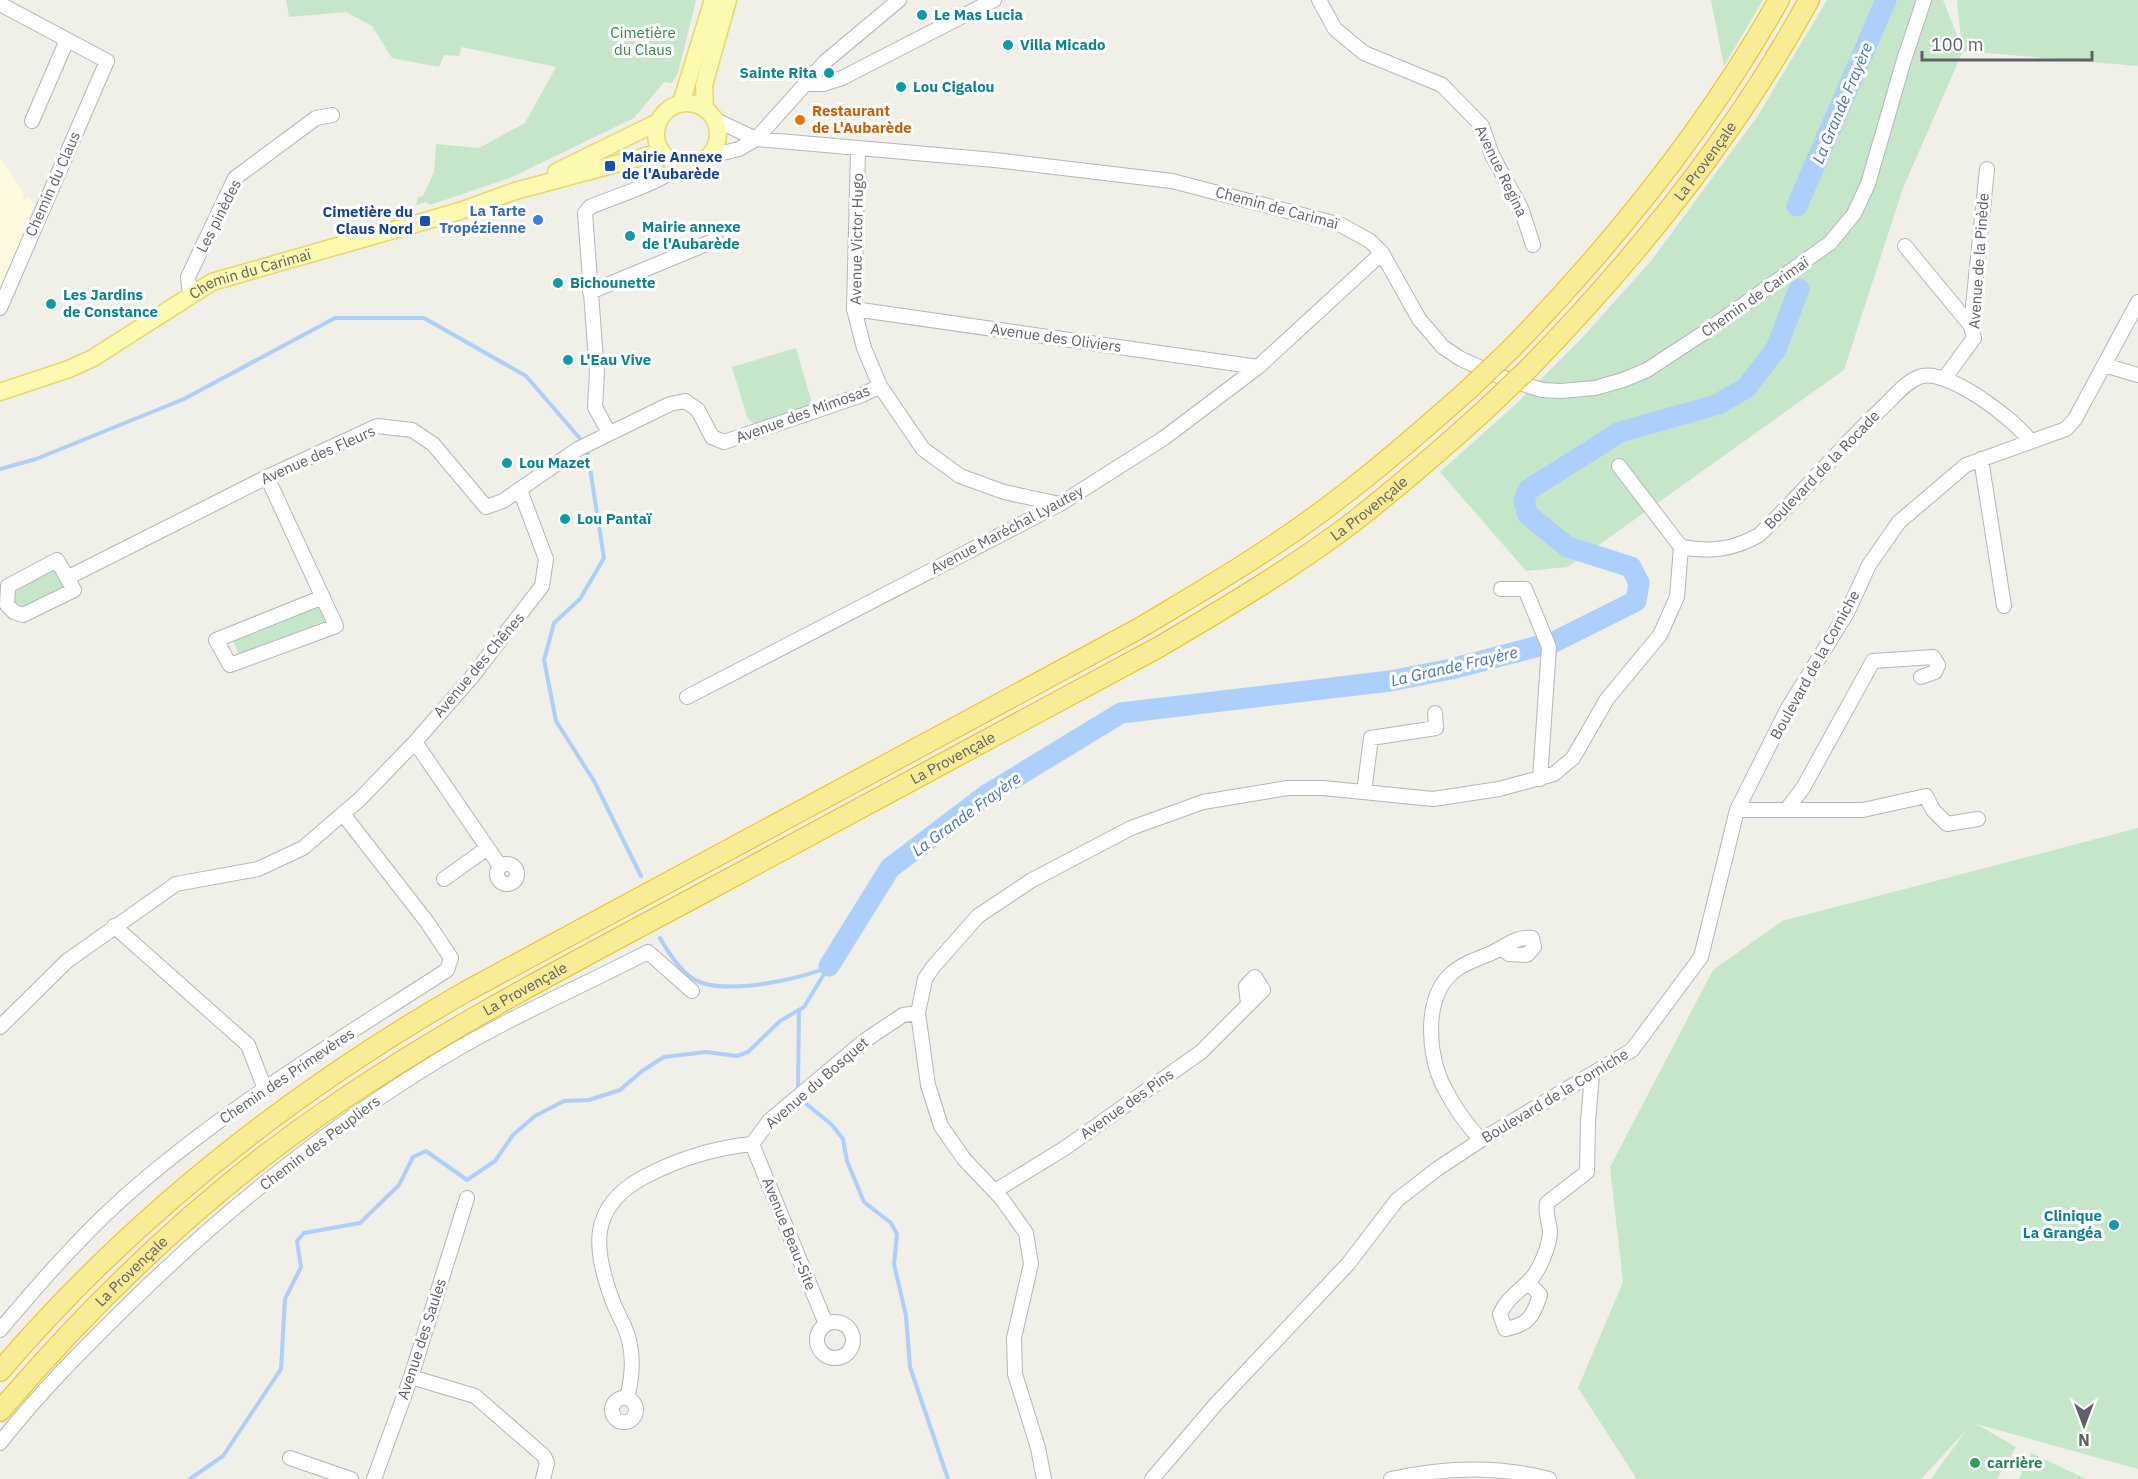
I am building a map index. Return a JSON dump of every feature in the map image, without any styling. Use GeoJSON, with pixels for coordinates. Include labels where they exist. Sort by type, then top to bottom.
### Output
{"type":"FeatureCollection","features":[{"type":"Feature","properties":{"kind":"highway","name":"La Provençale"},"geometry":{"type":"LineString","coordinates":[[0,1371],[105,1261],[171,1200],[232,1148],[357,1057],[465,992],[1138,629],[1272,547],[1333,503],[1468,390],[1511,349],[1588,267],[1646,198],[1694,134],[1779,0]]}},
{"type":"Feature","properties":{"kind":"highway","name":"La Provençale"},"geometry":{"type":"LineString","coordinates":[[0,1412],[35,1370],[149,1253],[235,1180],[333,1105],[462,1024],[1159,647],[1234,602],[1351,524],[1485,410],[1580,316],[1680,197],[1755,91],[1809,0]]}},
{"type":"Feature","properties":{"kind":"main road"},"geometry":{"type":"LineString","coordinates":[[681,103],[713,0]]}},
{"type":"Feature","properties":{"kind":"main road"},"geometry":{"type":"LineString","coordinates":[[711,114],[689,102],[671,106],[658,122],[657,142],[661,152],[682,165],[697,164],[710,156],[718,139],[705,85],[728,0]]}},
{"type":"Feature","properties":{"kind":"main road","name":"Chemin du Carimaï"},"geometry":{"type":"LineString","coordinates":[[515,191],[658,122]]}},
{"type":"Feature","properties":{"kind":"main road","name":"Chemin du Carimaï"},"geometry":{"type":"LineString","coordinates":[[0,392],[69,369],[93,358],[212,282],[243,271],[395,230],[515,191],[661,152]]}},
{"type":"Feature","properties":{"kind":"street"},"geometry":{"type":"LineString","coordinates":[[710,156],[739,149],[756,140],[781,109],[808,84],[826,61],[899,0]]}},
{"type":"Feature","properties":{"kind":"street"},"geometry":{"type":"LineString","coordinates":[[808,84],[823,84],[842,78],[994,0]]}},
{"type":"Feature","properties":{"kind":"street","name":"Avenue Regina"},"geometry":{"type":"LineString","coordinates":[[1319,0],[1335,28],[1364,53],[1442,85],[1482,126],[1492,155],[1521,208],[1533,245]]}},
{"type":"Feature","properties":{"kind":"street","name":"Chemin de Carimaï"},"geometry":{"type":"LineString","coordinates":[[711,114],[756,140],[1007,161],[1172,181],[1341,225],[1363,236],[1383,253],[1427,332],[1461,359],[1502,377],[1542,390],[1561,392],[1595,388],[1647,370],[1806,263],[1830,243],[1849,221],[1868,184],[1924,0]]}},
{"type":"Feature","properties":{"kind":"street"},"geometry":{"type":"LineString","coordinates":[[0,4],[68,40],[32,121]]}},
{"type":"Feature","properties":{"kind":"street","name":"Chemin du Claus"},"geometry":{"type":"LineString","coordinates":[[0,308],[107,61],[68,40]]}},
{"type":"Feature","properties":{"kind":"street","name":"Les pinèdes"},"geometry":{"type":"LineString","coordinates":[[190,295],[188,277],[235,178],[316,118],[332,115]]}},
{"type":"Feature","properties":{"kind":"street","name":"Avenue Victor Hugo"},"geometry":{"type":"LineString","coordinates":[[858,150],[854,309],[864,348],[879,386],[923,449],[960,476],[1004,492],[1060,504]]}},
{"type":"Feature","properties":{"kind":"street"},"geometry":{"type":"LineString","coordinates":[[609,433],[595,407],[597,373],[585,213],[590,207],[638,186],[654,183],[682,165]]}},
{"type":"Feature","properties":{"kind":"street","name":"Avenue de la Pinède"},"geometry":{"type":"LineString","coordinates":[[1944,379],[1974,338],[1971,326],[1987,169]]}},
{"type":"Feature","properties":{"kind":"street"},"geometry":{"type":"LineString","coordinates":[[590,292],[716,240]]}},
{"type":"Feature","properties":{"kind":"street"},"geometry":{"type":"LineString","coordinates":[[1905,246],[1971,326]]}},
{"type":"Feature","properties":{"kind":"street","name":"Avenue Maréchal Lyautey"},"geometry":{"type":"LineString","coordinates":[[687,697],[1060,504],[1164,438],[1258,367],[1383,253]]}},
{"type":"Feature","properties":{"kind":"street","name":"Boulevard de la Corniche"},"geometry":{"type":"LineString","coordinates":[[1152,1479],[1216,1404],[1348,1264],[1397,1200],[1480,1140],[1632,1050],[1701,957],[1737,810],[1788,708],[1847,613],[1869,565],[1899,522],[1966,465],[2030,441],[2056,435],[2066,429],[2075,419],[2138,302]]}},
{"type":"Feature","properties":{"kind":"street","name":"Avenue des Oliviers"},"geometry":{"type":"LineString","coordinates":[[854,309],[1258,367]]}},
{"type":"Feature","properties":{"kind":"street"},"geometry":{"type":"LineString","coordinates":[[2104,365],[2138,375]]}},
{"type":"Feature","properties":{"kind":"street","name":"Boulevard de la Rocade"},"geometry":{"type":"LineString","coordinates":[[1681,547],[1707,551],[1740,546],[1759,535],[1904,387],[1920,376],[1944,379]]}},
{"type":"Feature","properties":{"kind":"street"},"geometry":{"type":"LineString","coordinates":[[1944,379],[2021,428],[2030,441]]}},
{"type":"Feature","properties":{"kind":"street","name":"Avenue des Mimosas"},"geometry":{"type":"LineString","coordinates":[[609,433],[670,404],[685,401],[698,410],[712,437],[724,442],[862,395],[879,386]]}},
{"type":"Feature","properties":{"kind":"street","name":"Avenue des Fleurs"},"geometry":{"type":"LineString","coordinates":[[67,578],[267,477],[377,426],[412,430],[433,444],[486,507],[496,505],[578,449],[609,433]]}},
{"type":"Feature","properties":{"kind":"street"},"geometry":{"type":"LineString","coordinates":[[1980,459],[2004,606]]}},
{"type":"Feature","properties":{"kind":"street"},"geometry":{"type":"LineString","coordinates":[[1044,1479],[1038,1448],[1015,1374],[1014,1338],[1031,1264],[1026,1233],[995,1191],[964,1159],[941,1126],[928,1085],[918,1013],[925,979],[963,931],[978,916],[1032,880],[1131,828],[1203,802],[1288,788],[1323,788],[1433,799],[1540,779],[1554,774],[1573,758],[1607,699],[1660,635],[1677,597],[1681,547],[1619,466]]}},
{"type":"Feature","properties":{"kind":"street"},"geometry":{"type":"LineString","coordinates":[[267,477],[323,597],[336,626],[230,665],[216,640],[323,597]]}},
{"type":"Feature","properties":{"kind":"street","name":"Avenue des Chênes"},"geometry":{"type":"LineString","coordinates":[[0,1027],[67,960],[176,884],[258,869],[303,848],[343,814],[415,742],[520,618],[542,586],[546,560],[520,490]]}},
{"type":"Feature","properties":{"kind":"street"},"geometry":{"type":"LineString","coordinates":[[57,560],[67,578],[74,590],[24,615],[14,612],[7,605],[8,586],[57,560]]}},
{"type":"Feature","properties":{"kind":"street"},"geometry":{"type":"LineString","coordinates":[[1501,589],[1525,589],[1548,642],[1540,779]]}},
{"type":"Feature","properties":{"kind":"street"},"geometry":{"type":"LineString","coordinates":[[1787,809],[1803,788],[1873,661],[1933,657],[1938,665],[1935,672],[1921,677]]}},
{"type":"Feature","properties":{"kind":"street"},"geometry":{"type":"LineString","coordinates":[[1364,792],[1371,738],[1436,728],[1435,713]]}},
{"type":"Feature","properties":{"kind":"street"},"geometry":{"type":"LineString","coordinates":[[415,742],[486,849],[500,866]]}},
{"type":"Feature","properties":{"kind":"street"},"geometry":{"type":"LineString","coordinates":[[1737,810],[1787,809],[1837,812],[1863,810],[1926,795],[1933,810],[1947,824],[1978,819]]}},
{"type":"Feature","properties":{"kind":"street","name":"Chemin des Primevères"},"geometry":{"type":"LineString","coordinates":[[0,1330],[52,1269],[119,1202],[178,1152],[265,1089],[447,970],[451,958],[428,922],[343,814]]}},
{"type":"Feature","properties":{"kind":"street"},"geometry":{"type":"LineString","coordinates":[[444,879],[486,849]]}},
{"type":"Feature","properties":{"kind":"street"},"geometry":{"type":"LineString","coordinates":[[114,926],[248,1045],[265,1089]]}},
{"type":"Feature","properties":{"kind":"street"},"geometry":{"type":"LineString","coordinates":[[1480,1140],[1443,1086],[1432,1049],[1433,1006],[1442,985],[1450,975],[1467,963],[1502,949]]}},
{"type":"Feature","properties":{"kind":"street","name":"Chemin des Peupliers"},"geometry":{"type":"LineString","coordinates":[[0,1443],[76,1355],[199,1238],[267,1180],[379,1098],[446,1056],[648,952],[692,991]]}},
{"type":"Feature","properties":{"kind":"street","name":"Avenue des Pins"},"geometry":{"type":"LineString","coordinates":[[995,1191],[1065,1148],[1201,1052],[1248,1004]]}},
{"type":"Feature","properties":{"kind":"street","name":"Avenue du Bosquet"},"geometry":{"type":"LineString","coordinates":[[752,1144],[770,1120],[864,1041],[903,1015],[918,1013]]}},
{"type":"Feature","properties":{"kind":"street"},"geometry":{"type":"LineString","coordinates":[[1527,1282],[1544,1255],[1550,1232],[1545,1216],[1546,1203],[1587,1172],[1592,1074]]}},
{"type":"Feature","properties":{"kind":"street"},"geometry":{"type":"LineString","coordinates":[[627,1398],[633,1377],[629,1340],[612,1301],[598,1233],[606,1208],[626,1187],[688,1156],[752,1144]]}},
{"type":"Feature","properties":{"kind":"street","name":"Avenue Beau-Site"},"geometry":{"type":"LineString","coordinates":[[752,1144],[826,1324]]}},
{"type":"Feature","properties":{"kind":"street","name":"Avenue des Saules"},"geometry":{"type":"LineString","coordinates":[[374,1479],[411,1377],[467,1198]]}},
{"type":"Feature","properties":{"kind":"street"},"geometry":{"type":"LineString","coordinates":[[411,1377],[475,1396],[544,1456],[547,1462],[543,1479]]}},
{"type":"Feature","properties":{"kind":"street"},"geometry":{"type":"LineString","coordinates":[[290,1458],[351,1479]]}},
{"type":"Feature","properties":{"kind":"street"},"geometry":{"type":"LineString","coordinates":[[1391,1479],[1427,1471],[1462,1467],[1498,1470],[1549,1479]]}},
{"type":"Feature","properties":{"kind":"shaded area"},"geometry":{"type":"Polygon","coordinates":[[[0,157],[24,194],[23,199],[29,197],[34,206],[0,293],[0,157]]]}},
{"type":"Feature","properties":{"kind":"green space","name":"Cimetière du Claus"},"geometry":{"type":"Polygon","coordinates":[[[286,0],[696,0],[678,73],[672,83],[664,82],[634,118],[510,178],[430,205],[426,202],[416,205],[418,197],[423,196],[434,172],[436,144],[479,148],[525,123],[556,67],[462,47],[459,56],[444,55],[439,67],[392,58],[372,26],[346,12],[289,17],[286,0]]]}},
{"type":"Feature","properties":{"kind":"green space"},"geometry":{"type":"Polygon","coordinates":[[[1711,0],[1763,0],[1724,66],[1711,0]]]}},
{"type":"Feature","properties":{"kind":"green space"},"geometry":{"type":"Polygon","coordinates":[[[1827,0],[1943,0],[1962,48],[1957,0],[2138,0],[2138,66],[1963,51],[1903,188],[1844,370],[1568,567],[1526,571],[1440,472],[1515,405],[1581,339],[1651,261],[1757,117],[1827,0]]]}},
{"type":"Feature","properties":{"kind":"green space"},"geometry":{"type":"Polygon","coordinates":[[[796,348],[813,407],[754,424],[747,417],[732,367],[796,348]]]}},
{"type":"Feature","properties":{"kind":"green space"},"geometry":{"type":"Polygon","coordinates":[[[56,566],[67,589],[23,610],[11,601],[13,594],[22,583],[56,566]]]}},
{"type":"Feature","properties":{"kind":"green space"},"geometry":{"type":"Polygon","coordinates":[[[322,603],[328,620],[239,655],[232,638],[322,603]]]}},
{"type":"Feature","properties":{"kind":"green space"},"geometry":{"type":"Polygon","coordinates":[[[2138,828],[2138,1469],[1976,1424],[2016,1447],[1997,1479],[1931,1479],[1967,1429],[1921,1479],[1637,1479],[1578,1388],[1623,1282],[1610,1167],[1713,970],[1782,921],[2138,828]]]}},
{"type":"Feature","properties":{"kind":"green space","name":"carrière"},"geometry":{"type":"Polygon","coordinates":[[[2031,1453],[2086,1479],[2019,1479],[2031,1453]]]}},
{"type":"Feature","properties":{"kind":"waterway","name":"La Grande Frayère"},"geometry":{"type":"LineString","coordinates":[[1797,206],[1886,0]]}},
{"type":"Feature","properties":{"kind":"waterway","name":"La Grande Frayère"},"geometry":{"type":"LineString","coordinates":[[829,966],[890,868],[988,794],[1121,713],[1390,681],[1451,669],[1554,642],[1636,601],[1639,583],[1631,567],[1568,547],[1528,515],[1524,501],[1528,490],[1620,432],[1716,405],[1746,388],[1776,349],[1799,289]]}},
{"type":"Feature","properties":{"kind":"waterway"},"geometry":{"type":"LineString","coordinates":[[0,469],[36,459],[184,399],[335,318],[424,318],[526,376],[583,442]]}},
{"type":"Feature","properties":{"kind":"waterway"},"geometry":{"type":"LineString","coordinates":[[587,449],[604,558],[580,599],[554,623],[544,660],[556,721],[594,781],[641,876]]}},
{"type":"Feature","properties":{"kind":"waterway"},"geometry":{"type":"LineString","coordinates":[[660,938],[683,970],[704,984],[721,986],[759,984],[798,977],[828,967]]}},
{"type":"Feature","properties":{"kind":"waterway"},"geometry":{"type":"LineString","coordinates":[[190,1479],[223,1456],[281,1369],[285,1299],[301,1267],[297,1241],[304,1233],[360,1223],[399,1185],[413,1157],[426,1151],[467,1180],[495,1161],[513,1135],[535,1116],[564,1101],[589,1100],[620,1090],[642,1071],[664,1057],[706,1052],[737,1056],[748,1052],[780,1021],[804,1007],[829,966]]}},
{"type":"Feature","properties":{"kind":"waterway"},"geometry":{"type":"LineString","coordinates":[[798,1087],[799,1011]]}},
{"type":"Feature","properties":{"kind":"waterway"},"geometry":{"type":"LineString","coordinates":[[804,1102],[832,1125],[843,1139],[847,1161],[864,1202],[891,1223],[897,1234],[894,1264],[906,1316],[910,1367],[948,1479]]}},
{"type":"Feature","properties":{"kind":"place","name":"Le Mas Lucia"},"geometry":{"type":"Point","coordinates":[922,15]}},
{"type":"Feature","properties":{"kind":"place","name":"Villa Micado"},"geometry":{"type":"Point","coordinates":[1008,45]}},
{"type":"Feature","properties":{"kind":"place","name":"Sainte Rita"},"geometry":{"type":"Point","coordinates":[829,73]}},
{"type":"Feature","properties":{"kind":"place","name":"Lou Cigalou"},"geometry":{"type":"Point","coordinates":[901,87]}},
{"type":"Feature","properties":{"kind":"place","name":"Restaurant de L'Aubarède"},"geometry":{"type":"Point","coordinates":[800,120]}},
{"type":"Feature","properties":{"kind":"place","name":"Mairie Annexe de l'Aubarède"},"geometry":{"type":"Point","coordinates":[610,166]}},
{"type":"Feature","properties":{"kind":"place","name":"La Tarte Tropézienne"},"geometry":{"type":"Point","coordinates":[538,220]}},
{"type":"Feature","properties":{"kind":"place","name":"Cimetière du Claus Nord"},"geometry":{"type":"Point","coordinates":[425,221]}},
{"type":"Feature","properties":{"kind":"place","name":"Mairie annexe de l'Aubarède"},"geometry":{"type":"Point","coordinates":[630,236]}},
{"type":"Feature","properties":{"kind":"place","name":"Bichounette"},"geometry":{"type":"Point","coordinates":[558,283]}},
{"type":"Feature","properties":{"kind":"place","name":"Les Jardins de Constance"},"geometry":{"type":"Point","coordinates":[51,304]}},
{"type":"Feature","properties":{"kind":"place","name":"L'Eau Vive"},"geometry":{"type":"Point","coordinates":[568,360]}},
{"type":"Feature","properties":{"kind":"place","name":"Lou Mazet"},"geometry":{"type":"Point","coordinates":[507,463]}},
{"type":"Feature","properties":{"kind":"place","name":"Lou Pantaï"},"geometry":{"type":"Point","coordinates":[565,519]}},
{"type":"Feature","properties":{"kind":"place","name":"Clinique La Grangéa"},"geometry":{"type":"Point","coordinates":[2114,1225]}},
{"type":"Feature","properties":{"kind":"place","name":"carrière"},"geometry":{"type":"Point","coordinates":[1975,1463]}}]}
